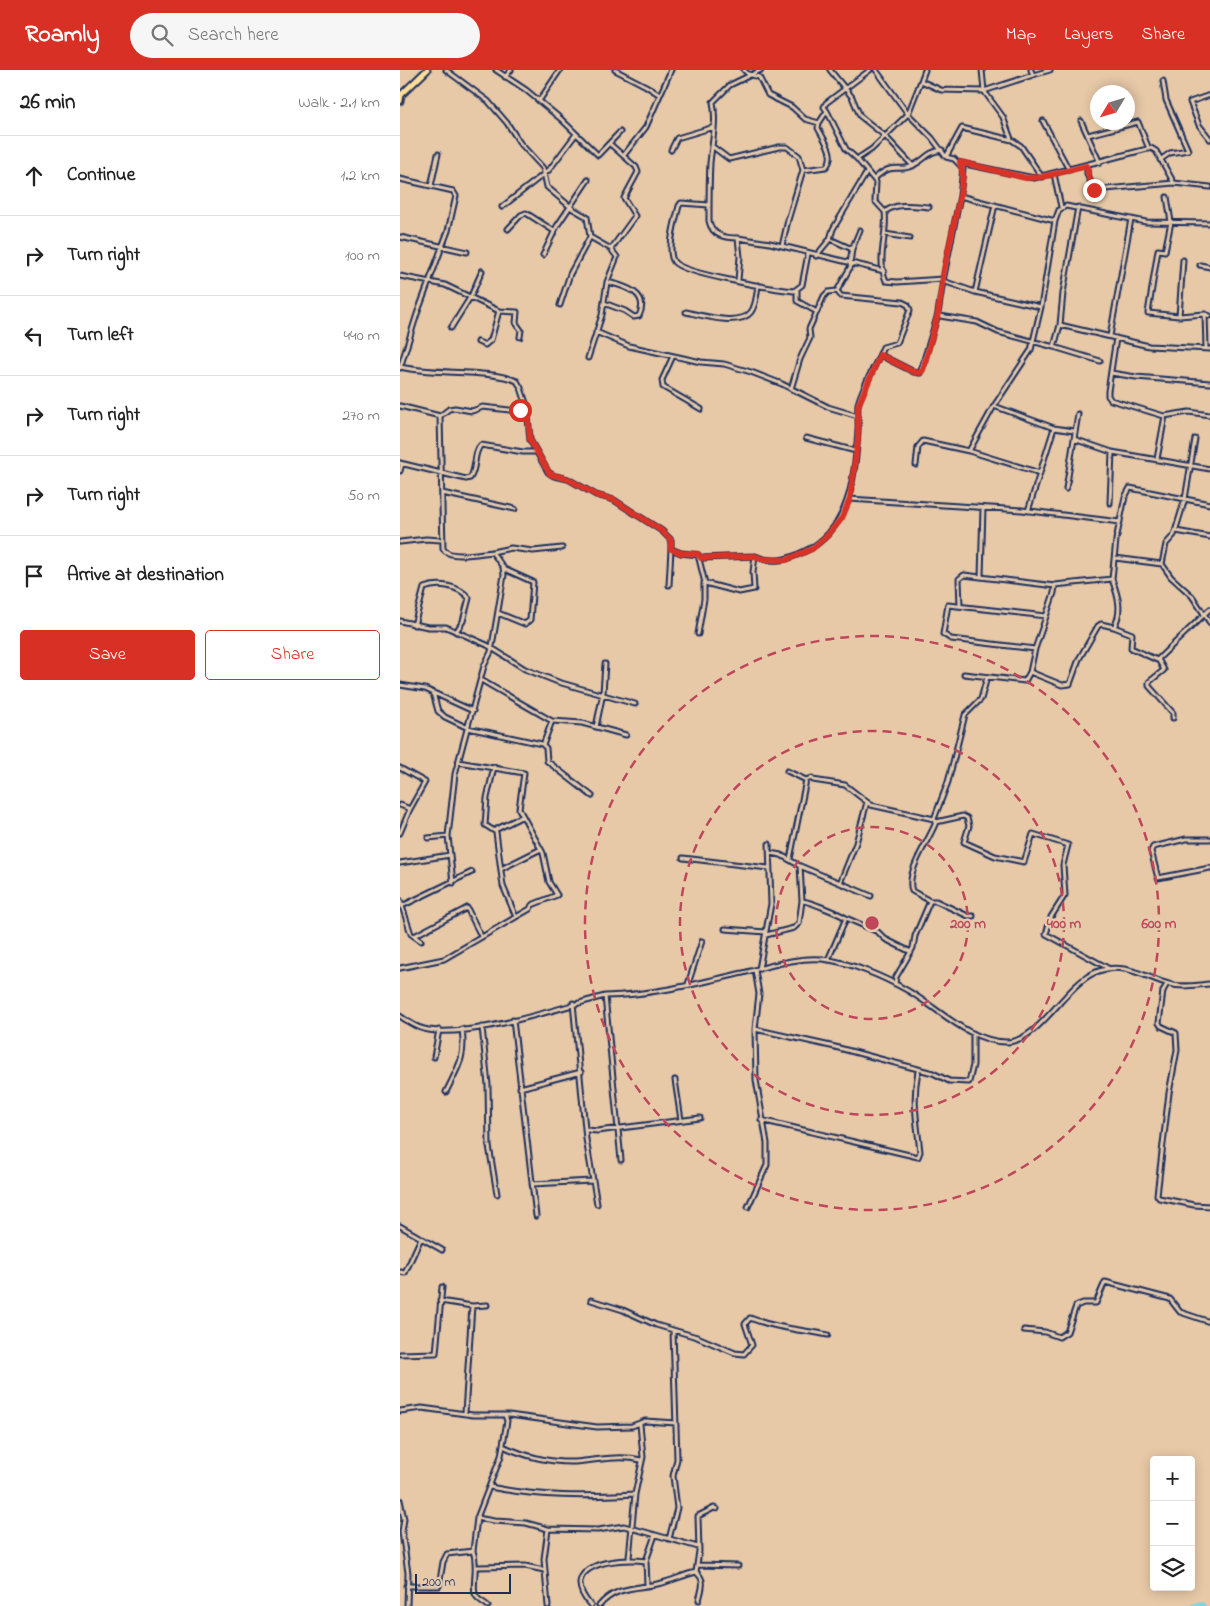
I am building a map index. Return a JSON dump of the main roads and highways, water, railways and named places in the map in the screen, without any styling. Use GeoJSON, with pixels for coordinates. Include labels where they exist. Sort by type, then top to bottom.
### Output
{"type":"FeatureCollection","features":[{"type":"Feature","properties":{"kind":"main road"},"geometry":{"type":"LineString","coordinates":[[400,97],[427,70]]}},
{"type":"Feature","properties":{"kind":"waterway"},"geometry":{"type":"LineString","coordinates":[[1194,1606],[1200,1604],[1203,1606]]}}]}
